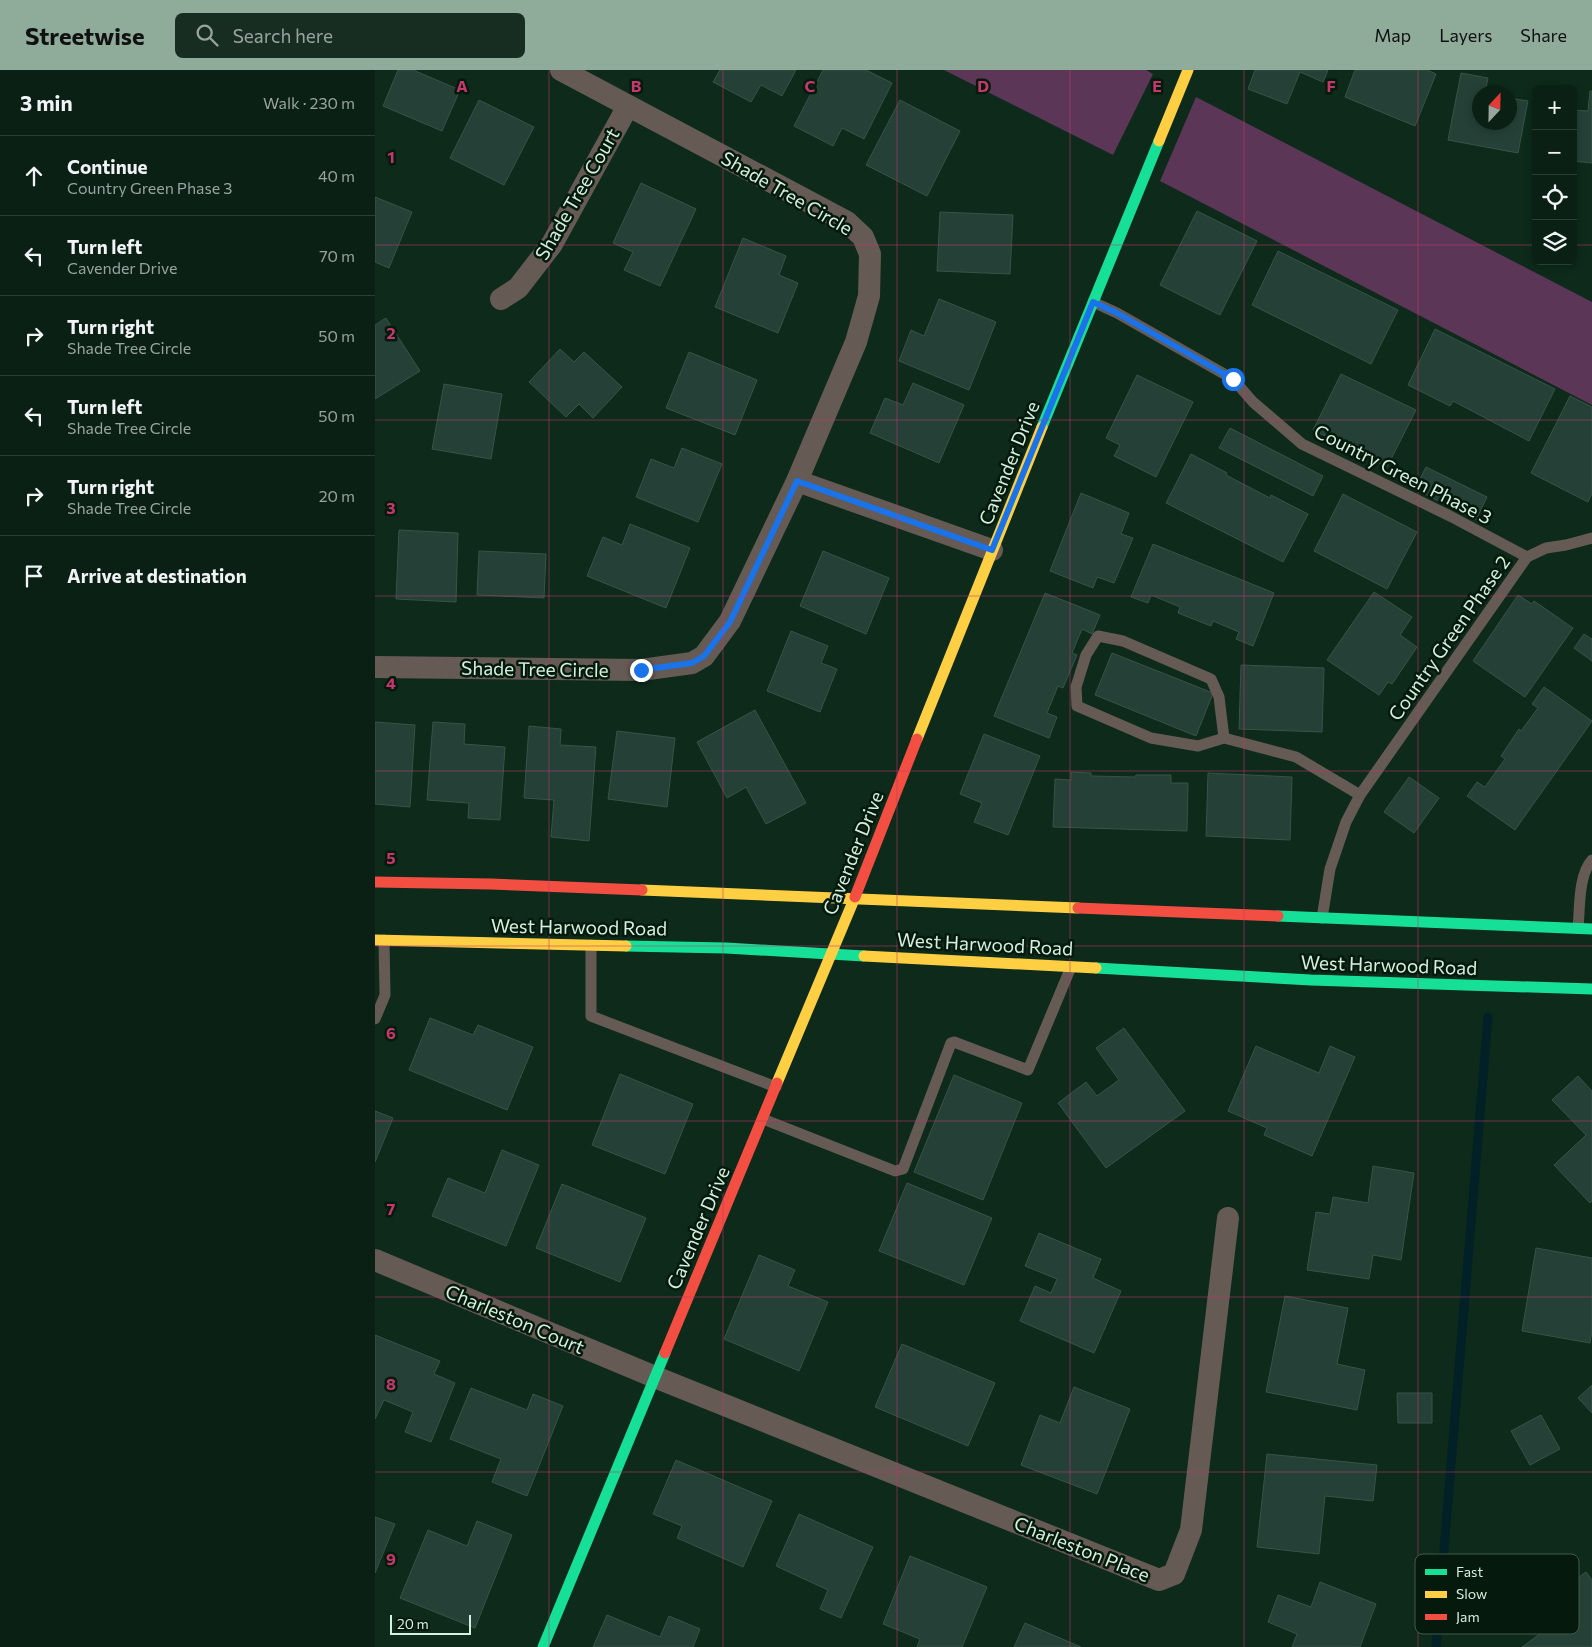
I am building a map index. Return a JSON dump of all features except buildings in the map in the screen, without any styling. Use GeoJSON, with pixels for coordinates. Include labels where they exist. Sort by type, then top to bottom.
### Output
{"type":"FeatureCollection","features":[{"type":"Feature","properties":{"kind":"main road","name":"Cavender Drive"},"geometry":{"type":"LineString","coordinates":[[543,1647],[854,899],[992,550],[1188,70]]}},
{"type":"Feature","properties":{"kind":"main road","name":"West Harwood Road"},"geometry":{"type":"LineString","coordinates":[[375,882],[491,884],[1592,928]]}},
{"type":"Feature","properties":{"kind":"main road","name":"West Harwood Road"},"geometry":{"type":"LineString","coordinates":[[380,940],[726,948],[1311,980],[1592,989]]}},
{"type":"Feature","properties":{"kind":"street","name":"Shade Tree Circle"},"geometry":{"type":"LineString","coordinates":[[375,667],[641,670],[692,663],[704,656],[730,622],[797,481],[856,342],[869,296],[870,254],[863,237],[847,222],[561,70]]}},
{"type":"Feature","properties":{"kind":"street","name":"Shade Tree Court"},"geometry":{"type":"LineString","coordinates":[[501,299],[518,288],[552,244],[629,106]]}},
{"type":"Feature","properties":{"kind":"street"},"geometry":{"type":"LineString","coordinates":[[797,481],[992,550]]}},
{"type":"Feature","properties":{"kind":"street","name":"Charleston Place"},"geometry":{"type":"LineString","coordinates":[[655,1377],[1159,1580],[1173,1574],[1191,1530],[1228,1218]]}},
{"type":"Feature","properties":{"kind":"street","name":"Charleston Court"},"geometry":{"type":"LineString","coordinates":[[375,1260],[655,1377]]}},
{"type":"Feature","properties":{"kind":"lane","name":"Country Green Phase 3"},"geometry":{"type":"LineString","coordinates":[[1093,302],[1117,313],[1233,379],[1253,402],[1302,444],[1450,516],[1527,557]]}},
{"type":"Feature","properties":{"kind":"lane","name":"Country Green Phase 2"},"geometry":{"type":"LineString","coordinates":[[1322,918],[1330,869],[1346,822],[1360,795],[1527,557],[1546,548],[1592,538]]}},
{"type":"Feature","properties":{"kind":"lane"},"geometry":{"type":"LineString","coordinates":[[1224,738],[1219,697],[1211,679],[1123,641],[1098,636],[1086,655],[1075,686],[1077,706],[1151,738],[1199,746],[1224,738],[1297,757],[1360,795]]}},
{"type":"Feature","properties":{"kind":"lane"},"geometry":{"type":"LineString","coordinates":[[1578,928],[1582,882],[1588,864],[1592,860]]}},
{"type":"Feature","properties":{"kind":"lane"},"geometry":{"type":"LineString","coordinates":[[375,1019],[385,995],[380,940]]}},
{"type":"Feature","properties":{"kind":"lane"},"geometry":{"type":"LineString","coordinates":[[591,945],[591,1016],[776,1087]]}},
{"type":"Feature","properties":{"kind":"lane"},"geometry":{"type":"LineString","coordinates":[[763,1119],[899,1171],[903,1169],[951,1043],[954,1042],[1028,1070],[1071,967]]}},
{"type":"Feature","properties":{"kind":"shaded area"},"geometry":{"type":"Polygon","coordinates":[[[944,70],[1146,70],[1153,74],[1113,155],[944,70]]]}},
{"type":"Feature","properties":{"kind":"shaded area"},"geometry":{"type":"Polygon","coordinates":[[[1196,97],[1592,302],[1592,405],[1160,181],[1196,97]]]}},
{"type":"Feature","properties":{"kind":"waterway"},"geometry":{"type":"LineString","coordinates":[[1444,1554],[1488,1017]]}},
{"type":"Feature","properties":{"kind":"waterway"},"geometry":{"type":"LineString","coordinates":[[1436,1647],[1437,1634]]}},
{"type":"Feature","properties":{"kind":"traffic: fast"},"geometry":{"type":"LineString","coordinates":[[1042,427],[1159,141]]}},
{"type":"Feature","properties":{"kind":"traffic: fast"},"geometry":{"type":"LineString","coordinates":[[1278,916],[1592,929]]}},
{"type":"Feature","properties":{"kind":"traffic: fast"},"geometry":{"type":"LineString","coordinates":[[626,946],[726,948],[864,956]]}},
{"type":"Feature","properties":{"kind":"traffic: fast"},"geometry":{"type":"LineString","coordinates":[[1096,968],[1311,980],[1592,989]]}},
{"type":"Feature","properties":{"kind":"traffic: fast"},"geometry":{"type":"LineString","coordinates":[[543,1647],[665,1353]]}},
{"type":"Feature","properties":{"kind":"traffic: slow"},"geometry":{"type":"LineString","coordinates":[[1159,141],[1188,70]]}},
{"type":"Feature","properties":{"kind":"traffic: slow"},"geometry":{"type":"LineString","coordinates":[[917,739],[1042,427]]}},
{"type":"Feature","properties":{"kind":"traffic: slow"},"geometry":{"type":"LineString","coordinates":[[642,890],[1078,908]]}},
{"type":"Feature","properties":{"kind":"traffic: slow"},"geometry":{"type":"LineString","coordinates":[[777,1083],[855,897]]}},
{"type":"Feature","properties":{"kind":"traffic: slow"},"geometry":{"type":"LineString","coordinates":[[375,940],[626,946]]}},
{"type":"Feature","properties":{"kind":"traffic: slow"},"geometry":{"type":"LineString","coordinates":[[864,956],[1096,968]]}},
{"type":"Feature","properties":{"kind":"traffic: jam"},"geometry":{"type":"LineString","coordinates":[[855,897],[917,739]]}},
{"type":"Feature","properties":{"kind":"traffic: jam"},"geometry":{"type":"LineString","coordinates":[[375,882],[642,890]]}},
{"type":"Feature","properties":{"kind":"traffic: jam"},"geometry":{"type":"LineString","coordinates":[[1078,908],[1278,916]]}},
{"type":"Feature","properties":{"kind":"traffic: jam"},"geometry":{"type":"LineString","coordinates":[[665,1353],[777,1083]]}},
{"type":"Feature","properties":{"kind":"route"},"geometry":{"type":"LineString","coordinates":[[641,670],[692,663],[704,656],[730,622],[797,481],[992,550],[1093,302],[1117,313],[1233,379]]}}]}
